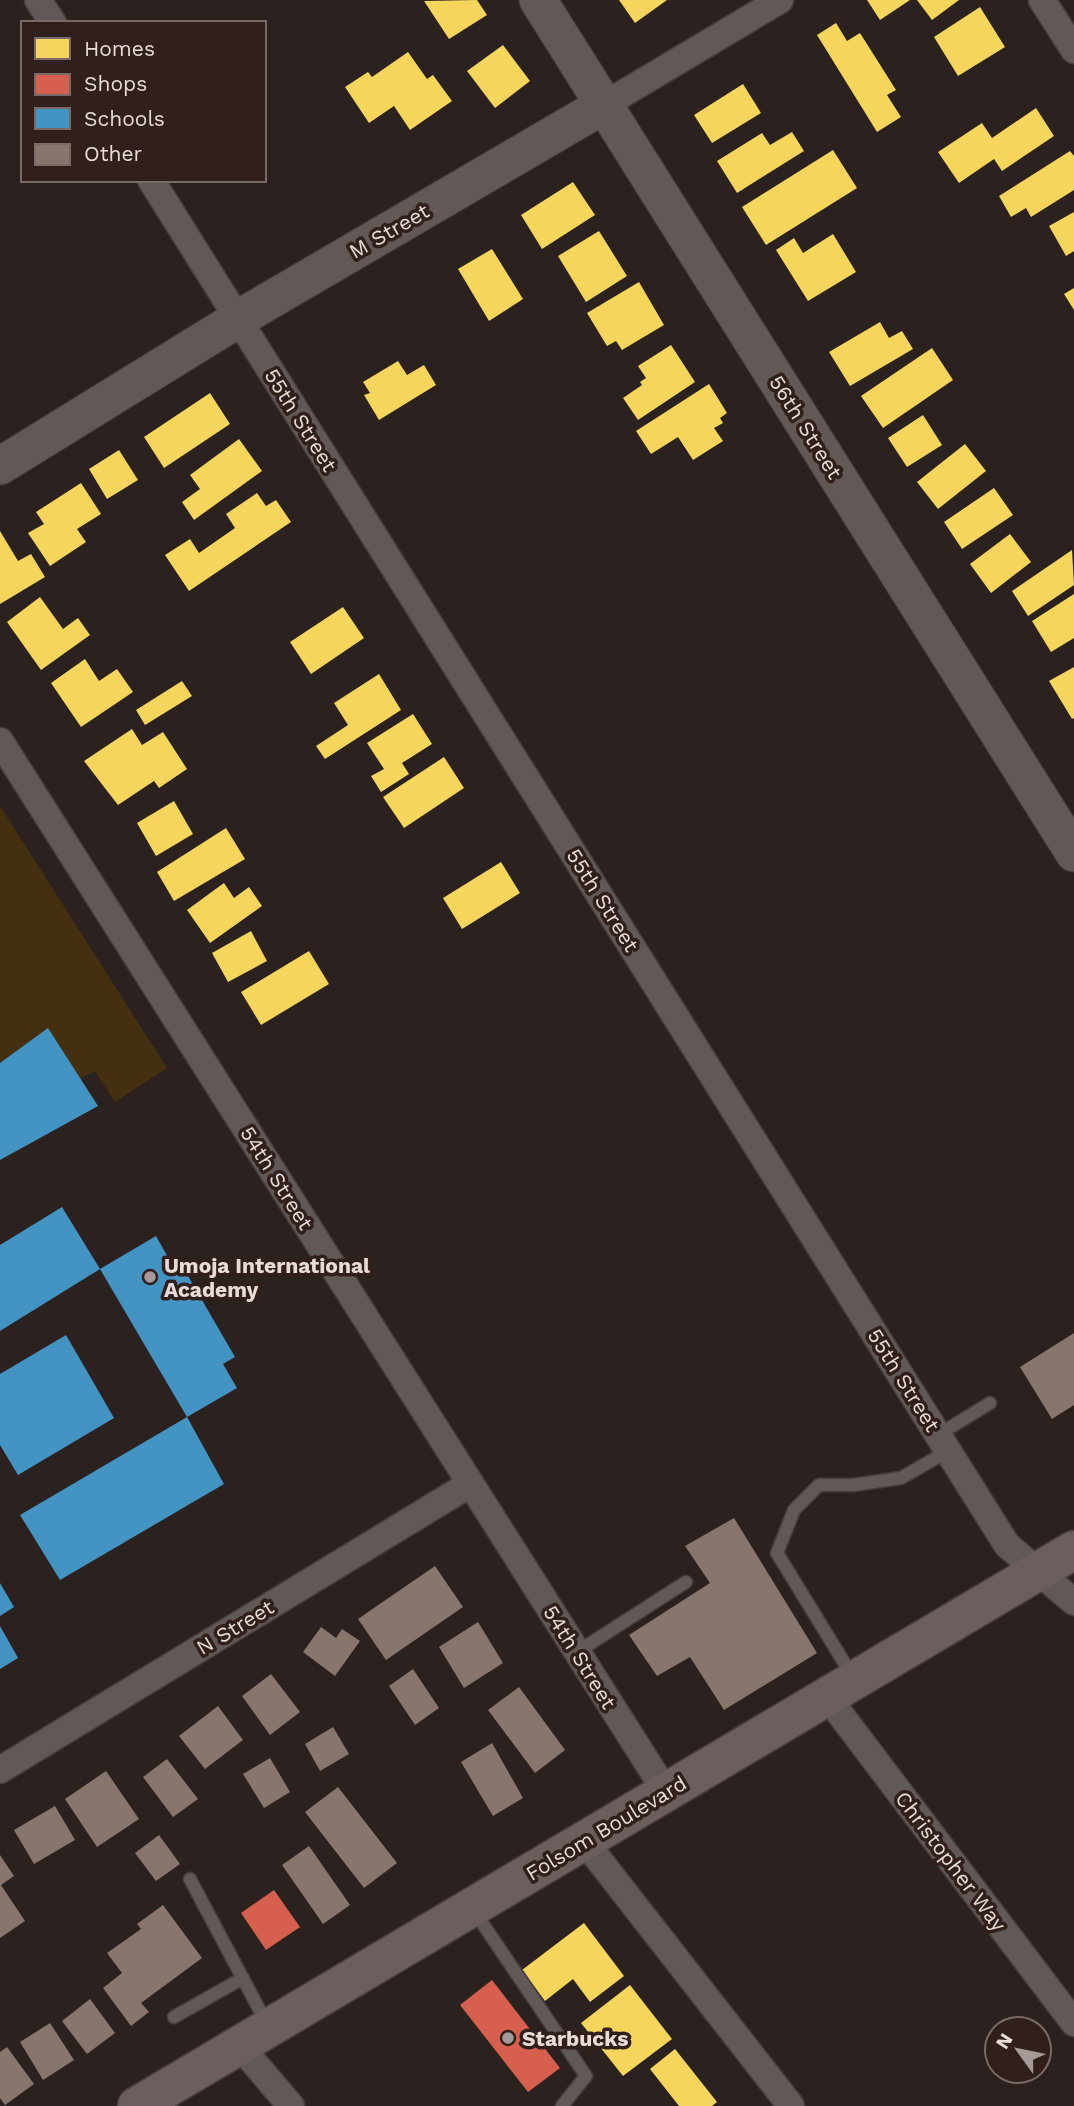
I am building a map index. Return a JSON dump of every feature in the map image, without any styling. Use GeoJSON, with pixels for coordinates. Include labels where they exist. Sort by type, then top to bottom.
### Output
{"type":"FeatureCollection","features":[{"type":"Feature","properties":{"kind":"main road","name":"Folsom Boulevard"},"geometry":{"type":"LineString","coordinates":[[137,2106],[1074,1550]]}},
{"type":"Feature","properties":{"kind":"street"},"geometry":{"type":"LineString","coordinates":[[38,0],[52,21]]}},
{"type":"Feature","properties":{"kind":"street","name":"56th Street"},"geometry":{"type":"LineString","coordinates":[[538,0],[1074,853]]}},
{"type":"Feature","properties":{"kind":"street","name":"M Street"},"geometry":{"type":"LineString","coordinates":[[0,466],[238,319],[780,0]]}},
{"type":"Feature","properties":{"kind":"street"},"geometry":{"type":"LineString","coordinates":[[1042,0],[1074,50]]}},
{"type":"Feature","properties":{"kind":"street","name":"55th Street"},"geometry":{"type":"LineString","coordinates":[[152,182],[1007,1545],[1074,1602]]}},
{"type":"Feature","properties":{"kind":"street","name":"54th Street"},"geometry":{"type":"LineString","coordinates":[[0,741],[666,1792]]}},
{"type":"Feature","properties":{"kind":"street","name":"N Street"},"geometry":{"type":"LineString","coordinates":[[0,1770],[470,1484]]}},
{"type":"Feature","properties":{"kind":"street","name":"Christopher Way"},"geometry":{"type":"LineString","coordinates":[[842,1689],[1074,2024]]}},
{"type":"Feature","properties":{"kind":"street"},"geometry":{"type":"LineString","coordinates":[[585,1842],[791,2106]]}},
{"type":"Feature","properties":{"kind":"street"},"geometry":{"type":"LineString","coordinates":[[254,2036],[291,2106]]}},
{"type":"Feature","properties":{"kind":"lane"},"geometry":{"type":"LineString","coordinates":[[842,1689],[777,1553],[794,1510],[819,1485],[853,1485],[901,1478],[990,1404]]}},
{"type":"Feature","properties":{"kind":"lane"},"geometry":{"type":"LineString","coordinates":[[577,1652],[686,1582]]}},
{"type":"Feature","properties":{"kind":"lane"},"geometry":{"type":"LineString","coordinates":[[190,1879],[243,1978],[254,2036]]}},
{"type":"Feature","properties":{"kind":"lane"},"geometry":{"type":"LineString","coordinates":[[472,1908],[586,2076],[562,2106]]}},
{"type":"Feature","properties":{"kind":"lane"},"geometry":{"type":"LineString","coordinates":[[174,2017],[243,1978]]}},
{"type":"Feature","properties":{"kind":"shaded area"},"geometry":{"type":"Polygon","coordinates":[[[0,806],[167,1068],[115,1102],[95,1071],[80,1079],[0,1063],[0,806]]]}},
{"type":"Feature","properties":{"kind":"building: Homes"},"geometry":{"type":"Polygon","coordinates":[[[477,0],[487,15],[449,39],[424,1],[477,0]]]}},
{"type":"Feature","properties":{"kind":"building: Homes"},"geometry":{"type":"Polygon","coordinates":[[[619,0],[667,0],[635,23],[619,0]]]}},
{"type":"Feature","properties":{"kind":"building: Homes"},"geometry":{"type":"Polygon","coordinates":[[[867,0],[910,0],[880,20],[867,0]]]}},
{"type":"Feature","properties":{"kind":"building: Homes"},"geometry":{"type":"Polygon","coordinates":[[[917,0],[959,0],[932,20],[917,0]]]}},
{"type":"Feature","properties":{"kind":"building: Homes"},"geometry":{"type":"Polygon","coordinates":[[[980,7],[1005,47],[958,76],[934,37],[980,7]]]}},
{"type":"Feature","properties":{"kind":"building: Homes"},"geometry":{"type":"Polygon","coordinates":[[[836,23],[847,41],[860,33],[896,90],[887,95],[901,117],[877,132],[817,35],[836,23]]]}},
{"type":"Feature","properties":{"kind":"building: Homes"},"geometry":{"type":"Polygon","coordinates":[[[503,45],[530,81],[495,108],[467,71],[503,45]]]}},
{"type":"Feature","properties":{"kind":"building: Homes"},"geometry":{"type":"Polygon","coordinates":[[[408,52],[427,79],[433,75],[452,101],[410,130],[394,106],[369,123],[345,87],[368,72],[372,77],[408,52]]]}},
{"type":"Feature","properties":{"kind":"building: Homes"},"geometry":{"type":"Polygon","coordinates":[[[743,84],[761,113],[712,143],[694,115],[743,84]]]}},
{"type":"Feature","properties":{"kind":"building: Homes"},"geometry":{"type":"Polygon","coordinates":[[[1036,108],[1054,136],[1002,171],[994,159],[959,183],[938,152],[982,123],[992,138],[1036,108]]]}},
{"type":"Feature","properties":{"kind":"building: Homes"},"geometry":{"type":"Polygon","coordinates":[[[792,132],[804,151],[737,193],[717,161],[762,133],[770,145],[792,132]]]}},
{"type":"Feature","properties":{"kind":"building: Homes"},"geometry":{"type":"Polygon","coordinates":[[[833,150],[857,188],[766,245],[742,207],[833,150]]]}},
{"type":"Feature","properties":{"kind":"building: Homes"},"geometry":{"type":"Polygon","coordinates":[[[1070,151],[1074,156],[1074,190],[1031,217],[1026,208],[1011,217],[999,196],[1070,151]]]}},
{"type":"Feature","properties":{"kind":"building: Homes"},"geometry":{"type":"Polygon","coordinates":[[[573,182],[595,215],[542,249],[521,215],[573,182]]]}},
{"type":"Feature","properties":{"kind":"building: Homes"},"geometry":{"type":"Polygon","coordinates":[[[1074,212],[1074,251],[1066,256],[1049,226],[1074,212]]]}},
{"type":"Feature","properties":{"kind":"building: Homes"},"geometry":{"type":"Polygon","coordinates":[[[599,231],[627,276],[586,302],[558,256],[599,231]]]}},
{"type":"Feature","properties":{"kind":"building: Homes"},"geometry":{"type":"Polygon","coordinates":[[[833,234],[856,272],[808,301],[776,250],[794,238],[803,253],[833,234]]]}},
{"type":"Feature","properties":{"kind":"building: Homes"},"geometry":{"type":"Polygon","coordinates":[[[492,249],[523,299],[489,321],[458,269],[492,249]]]}},
{"type":"Feature","properties":{"kind":"building: Homes"},"geometry":{"type":"Polygon","coordinates":[[[639,282],[664,325],[622,350],[616,341],[607,346],[587,313],[639,282]]]}},
{"type":"Feature","properties":{"kind":"building: Homes"},"geometry":{"type":"Polygon","coordinates":[[[1074,288],[1074,310],[1064,294],[1074,288]]]}},
{"type":"Feature","properties":{"kind":"building: Homes"},"geometry":{"type":"Polygon","coordinates":[[[880,322],[889,338],[902,331],[913,349],[850,386],[829,352],[880,322]]]}},
{"type":"Feature","properties":{"kind":"building: Homes"},"geometry":{"type":"Polygon","coordinates":[[[671,345],[695,382],[638,420],[623,398],[642,385],[640,382],[646,378],[638,366],[671,345]]]}},
{"type":"Feature","properties":{"kind":"building: Homes"},"geometry":{"type":"Polygon","coordinates":[[[932,348],[953,380],[883,428],[861,396],[932,348]]]}},
{"type":"Feature","properties":{"kind":"building: Homes"},"geometry":{"type":"Polygon","coordinates":[[[398,361],[407,375],[424,365],[436,385],[379,420],[364,395],[370,393],[363,382],[398,361]]]}},
{"type":"Feature","properties":{"kind":"building: Homes"},"geometry":{"type":"Polygon","coordinates":[[[709,384],[727,413],[720,418],[723,423],[714,428],[723,441],[693,460],[678,437],[651,454],[636,431],[709,384]]]}},
{"type":"Feature","properties":{"kind":"building: Homes"},"geometry":{"type":"Polygon","coordinates":[[[210,393],[230,424],[164,468],[144,437],[210,393]]]}},
{"type":"Feature","properties":{"kind":"building: Homes"},"geometry":{"type":"Polygon","coordinates":[[[923,415],[942,445],[907,467],[888,438],[923,415]]]}},
{"type":"Feature","properties":{"kind":"building: Homes"},"geometry":{"type":"Polygon","coordinates":[[[239,439],[262,471],[194,520],[182,502],[200,489],[190,475],[239,439]]]}},
{"type":"Feature","properties":{"kind":"building: Homes"},"geometry":{"type":"Polygon","coordinates":[[[965,444],[986,471],[938,509],[917,482],[965,444]]]}},
{"type":"Feature","properties":{"kind":"building: Homes"},"geometry":{"type":"Polygon","coordinates":[[[119,450],[138,480],[107,499],[89,469],[119,450]]]}},
{"type":"Feature","properties":{"kind":"building: Homes"},"geometry":{"type":"Polygon","coordinates":[[[81,483],[101,514],[77,529],[86,542],[50,566],[28,533],[44,524],[36,512],[81,483]]]}},
{"type":"Feature","properties":{"kind":"building: Homes"},"geometry":{"type":"Polygon","coordinates":[[[994,488],[1013,515],[962,549],[944,522],[994,488]]]}},
{"type":"Feature","properties":{"kind":"building: Homes"},"geometry":{"type":"Polygon","coordinates":[[[257,493],[266,506],[276,500],[291,522],[189,591],[165,555],[190,539],[199,553],[235,528],[226,514],[257,493]]]}},
{"type":"Feature","properties":{"kind":"building: Homes"},"geometry":{"type":"Polygon","coordinates":[[[0,531],[18,561],[31,554],[45,577],[0,604],[0,531]]]}},
{"type":"Feature","properties":{"kind":"building: Homes"},"geometry":{"type":"Polygon","coordinates":[[[1010,534],[1031,562],[991,593],[970,564],[1010,534]]]}},
{"type":"Feature","properties":{"kind":"building: Homes"},"geometry":{"type":"Polygon","coordinates":[[[1072,550],[1074,585],[1028,616],[1012,591],[1072,550]]]}},
{"type":"Feature","properties":{"kind":"building: Homes"},"geometry":{"type":"Polygon","coordinates":[[[1074,594],[1074,638],[1051,652],[1032,621],[1074,594]]]}},
{"type":"Feature","properties":{"kind":"building: Homes"},"geometry":{"type":"Polygon","coordinates":[[[40,597],[63,629],[78,618],[90,635],[41,670],[7,622],[40,597]]]}},
{"type":"Feature","properties":{"kind":"building: Homes"},"geometry":{"type":"Polygon","coordinates":[[[343,607],[364,638],[311,674],[290,642],[343,607]]]}},
{"type":"Feature","properties":{"kind":"building: Homes"},"geometry":{"type":"Polygon","coordinates":[[[85,659],[99,681],[117,669],[133,692],[81,727],[51,683],[85,659]]]}},
{"type":"Feature","properties":{"kind":"building: Homes"},"geometry":{"type":"Polygon","coordinates":[[[1074,667],[1074,718],[1072,719],[1049,681],[1074,667]]]}},
{"type":"Feature","properties":{"kind":"building: Homes"},"geometry":{"type":"Polygon","coordinates":[[[379,674],[401,710],[325,759],[316,746],[348,725],[334,703],[379,674]]]}},
{"type":"Feature","properties":{"kind":"building: Homes"},"geometry":{"type":"Polygon","coordinates":[[[182,681],[192,696],[145,725],[136,710],[182,681]]]}},
{"type":"Feature","properties":{"kind":"building: Homes"},"geometry":{"type":"Polygon","coordinates":[[[413,714],[432,744],[402,763],[409,774],[381,792],[371,776],[384,769],[367,743],[413,714]]]}},
{"type":"Feature","properties":{"kind":"building: Homes"},"geometry":{"type":"Polygon","coordinates":[[[132,729],[142,745],[163,732],[187,769],[159,788],[154,781],[118,805],[84,761],[132,729]]]}},
{"type":"Feature","properties":{"kind":"building: Homes"},"geometry":{"type":"Polygon","coordinates":[[[444,757],[464,788],[404,828],[383,797],[444,757]]]}},
{"type":"Feature","properties":{"kind":"building: Homes"},"geometry":{"type":"Polygon","coordinates":[[[174,801],[193,834],[156,856],[137,823],[174,801]]]}},
{"type":"Feature","properties":{"kind":"building: Homes"},"geometry":{"type":"Polygon","coordinates":[[[226,828],[245,859],[174,901],[157,872],[226,828]]]}},
{"type":"Feature","properties":{"kind":"building: Homes"},"geometry":{"type":"Polygon","coordinates":[[[501,862],[520,893],[462,929],[443,898],[501,862]]]}},
{"type":"Feature","properties":{"kind":"building: Homes"},"geometry":{"type":"Polygon","coordinates":[[[224,883],[234,898],[249,887],[262,906],[210,943],[187,910],[224,883]]]}},
{"type":"Feature","properties":{"kind":"building: Homes"},"geometry":{"type":"Polygon","coordinates":[[[251,931],[267,961],[228,982],[212,953],[251,931]]]}},
{"type":"Feature","properties":{"kind":"building: Homes"},"geometry":{"type":"Polygon","coordinates":[[[309,951],[329,984],[261,1025],[241,992],[309,951]]]}},
{"type":"Feature","properties":{"kind":"building: Homes"},"geometry":{"type":"Polygon","coordinates":[[[584,1923],[624,1976],[590,2002],[573,1979],[545,2001],[522,1970],[584,1923]]]}},
{"type":"Feature","properties":{"kind":"building: Homes"},"geometry":{"type":"Polygon","coordinates":[[[630,1985],[672,2039],[623,2076],[581,2023],[630,1985]]]}},
{"type":"Feature","properties":{"kind":"building: Homes"},"geometry":{"type":"Polygon","coordinates":[[[675,2049],[717,2102],[712,2106],[679,2106],[650,2069],[675,2049]]]}},
{"type":"Feature","properties":{"kind":"building: Shops"},"geometry":{"type":"Polygon","coordinates":[[[274,1890],[300,1927],[266,1950],[241,1913],[274,1890]]]}},
{"type":"Feature","properties":{"kind":"building: Shops"},"geometry":{"type":"Polygon","coordinates":[[[492,1980],[560,2068],[528,2092],[460,2005],[492,1980]]]}},
{"type":"Feature","properties":{"kind":"building: Schools"},"geometry":{"type":"Polygon","coordinates":[[[48,1028],[98,1106],[0,1160],[0,1063],[48,1028]]]}},
{"type":"Feature","properties":{"kind":"building: Schools"},"geometry":{"type":"Polygon","coordinates":[[[62,1207],[100,1269],[0,1331],[0,1245],[62,1207]]]}},
{"type":"Feature","properties":{"kind":"building: Schools"},"geometry":{"type":"Polygon","coordinates":[[[156,1236],[170,1261],[177,1257],[235,1357],[223,1364],[237,1388],[187,1417],[100,1269],[156,1236]]]}},
{"type":"Feature","properties":{"kind":"building: Schools"},"geometry":{"type":"Polygon","coordinates":[[[66,1335],[114,1418],[18,1475],[0,1445],[0,1374],[66,1335]]]}},
{"type":"Feature","properties":{"kind":"building: Schools"},"geometry":{"type":"Polygon","coordinates":[[[187,1417],[224,1484],[60,1580],[20,1515],[187,1417]]]}},
{"type":"Feature","properties":{"kind":"building: Schools"},"geometry":{"type":"Polygon","coordinates":[[[0,1583],[14,1607],[0,1616],[0,1583]]]}},
{"type":"Feature","properties":{"kind":"building: Schools"},"geometry":{"type":"Polygon","coordinates":[[[0,1626],[18,1658],[0,1669],[0,1626]]]}},
{"type":"Feature","properties":{"kind":"building: Other"},"geometry":{"type":"Polygon","coordinates":[[[1074,1333],[1074,1405],[1052,1419],[1020,1367],[1074,1333]]]}},
{"type":"Feature","properties":{"kind":"building: Other"},"geometry":{"type":"Polygon","coordinates":[[[734,1518],[817,1653],[724,1710],[690,1657],[657,1676],[629,1635],[710,1583],[685,1546],[734,1518]]]}},
{"type":"Feature","properties":{"kind":"building: Other"},"geometry":{"type":"Polygon","coordinates":[[[435,1566],[463,1607],[386,1660],[358,1619],[435,1566]]]}},
{"type":"Feature","properties":{"kind":"building: Other"},"geometry":{"type":"Polygon","coordinates":[[[478,1622],[503,1663],[464,1688],[439,1647],[478,1622]]]}},
{"type":"Feature","properties":{"kind":"building: Other"},"geometry":{"type":"Polygon","coordinates":[[[321,1627],[336,1638],[342,1629],[360,1641],[335,1676],[303,1652],[321,1627]]]}},
{"type":"Feature","properties":{"kind":"building: Other"},"geometry":{"type":"Polygon","coordinates":[[[413,1669],[439,1708],[415,1725],[389,1686],[413,1669]]]}},
{"type":"Feature","properties":{"kind":"building: Other"},"geometry":{"type":"Polygon","coordinates":[[[271,1674],[300,1712],[270,1735],[242,1696],[271,1674]]]}},
{"type":"Feature","properties":{"kind":"building: Other"},"geometry":{"type":"Polygon","coordinates":[[[519,1687],[565,1750],[535,1773],[488,1710],[519,1687]]]}},
{"type":"Feature","properties":{"kind":"building: Other"},"geometry":{"type":"Polygon","coordinates":[[[218,1706],[243,1740],[205,1769],[179,1736],[218,1706]]]}},
{"type":"Feature","properties":{"kind":"building: Other"},"geometry":{"type":"Polygon","coordinates":[[[333,1727],[349,1754],[320,1771],[305,1744],[333,1727]]]}},
{"type":"Feature","properties":{"kind":"building: Other"},"geometry":{"type":"Polygon","coordinates":[[[492,1743],[523,1798],[493,1816],[461,1762],[492,1743]]]}},
{"type":"Feature","properties":{"kind":"building: Other"},"geometry":{"type":"Polygon","coordinates":[[[270,1758],[290,1792],[264,1808],[243,1774],[270,1758]]]}},
{"type":"Feature","properties":{"kind":"building: Other"},"geometry":{"type":"Polygon","coordinates":[[[167,1759],[198,1799],[173,1817],[143,1777],[167,1759]]]}},
{"type":"Feature","properties":{"kind":"building: Other"},"geometry":{"type":"Polygon","coordinates":[[[106,1771],[139,1819],[97,1847],[65,1799],[106,1771]]]}},
{"type":"Feature","properties":{"kind":"building: Other"},"geometry":{"type":"Polygon","coordinates":[[[338,1787],[397,1863],[364,1888],[305,1812],[338,1787]]]}},
{"type":"Feature","properties":{"kind":"building: Other"},"geometry":{"type":"Polygon","coordinates":[[[55,1806],[75,1840],[34,1864],[14,1830],[55,1806]]]}},
{"type":"Feature","properties":{"kind":"building: Other"},"geometry":{"type":"Polygon","coordinates":[[[159,1835],[180,1864],[156,1881],[135,1853],[159,1835]]]}},
{"type":"Feature","properties":{"kind":"building: Other"},"geometry":{"type":"Polygon","coordinates":[[[309,1846],[350,1905],[323,1924],[282,1865],[309,1846]]]}},
{"type":"Feature","properties":{"kind":"building: Other"},"geometry":{"type":"Polygon","coordinates":[[[0,1855],[14,1876],[1,1885],[25,1921],[0,1938],[0,1855]]]}},
{"type":"Feature","properties":{"kind":"building: Other"},"geometry":{"type":"Polygon","coordinates":[[[163,1905],[202,1958],[141,2003],[149,2012],[131,2026],[103,1988],[122,1973],[107,1953],[141,1929],[137,1924],[163,1905]]]}},
{"type":"Feature","properties":{"kind":"building: Other"},"geometry":{"type":"Polygon","coordinates":[[[90,1999],[115,2033],[87,2054],[62,2021],[90,1999]]]}},
{"type":"Feature","properties":{"kind":"building: Other"},"geometry":{"type":"Polygon","coordinates":[[[50,2023],[74,2060],[43,2080],[20,2042],[50,2023]]]}},
{"type":"Feature","properties":{"kind":"building: Other"},"geometry":{"type":"Polygon","coordinates":[[[7,2047],[34,2084],[5,2105],[0,2098],[0,2052],[7,2047]]]}},
{"type":"Feature","properties":{"kind":"place","name":"Umoja International Academy"},"geometry":{"type":"Point","coordinates":[150,1277]}},
{"type":"Feature","properties":{"kind":"place","name":"Starbucks"},"geometry":{"type":"Point","coordinates":[508,2038]}}]}
